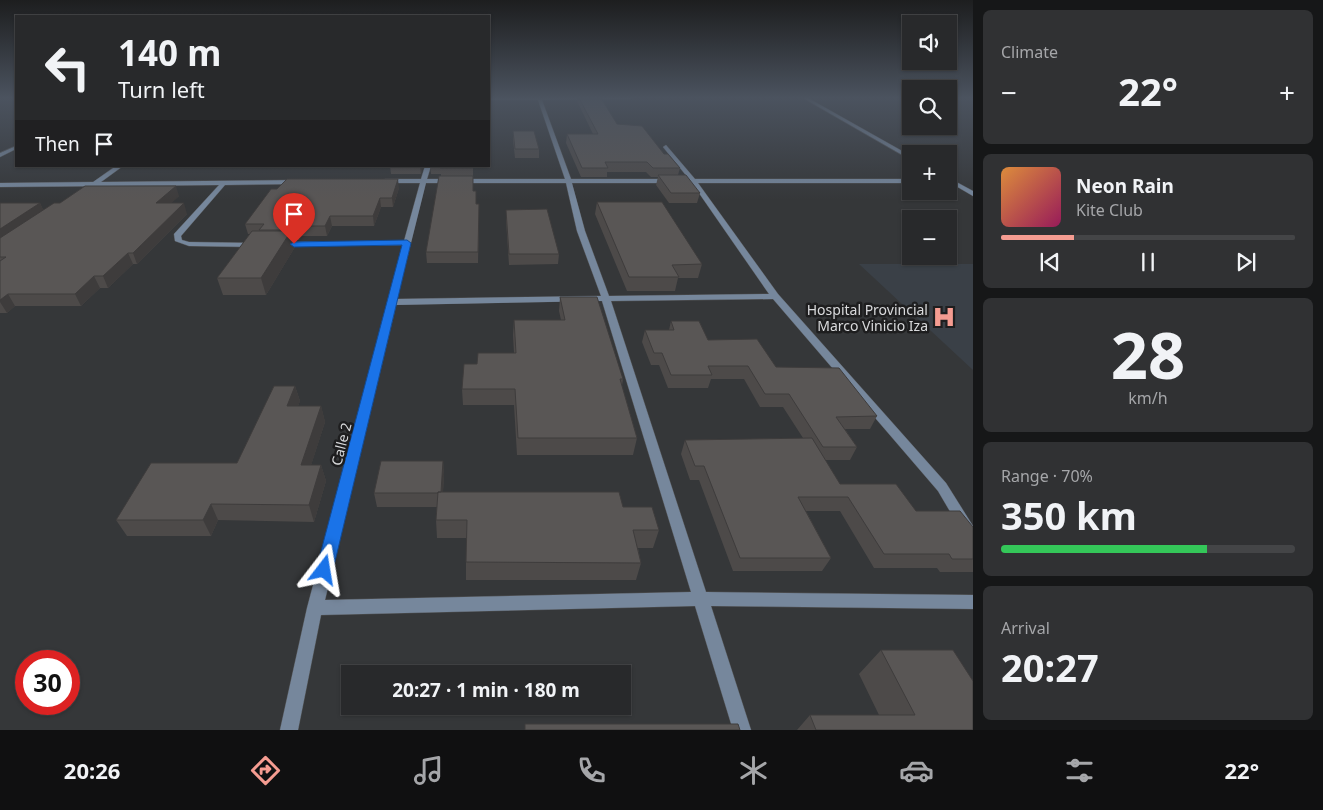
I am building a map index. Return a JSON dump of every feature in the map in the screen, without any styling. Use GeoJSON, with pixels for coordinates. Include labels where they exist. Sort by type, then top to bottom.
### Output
{"type":"FeatureCollection","features":[{"type":"Feature","properties":{"kind":"street"},"geometry":{"type":"LineString","coordinates":[[551,132],[569,181],[581,231],[606,299],[742,730]]}},
{"type":"Feature","properties":{"kind":"street"},"geometry":{"type":"LineString","coordinates":[[866,132],[902,153]]}},
{"type":"Feature","properties":{"kind":"street"},"geometry":{"type":"LineString","coordinates":[[666,147],[694,182],[775,296],[942,487],[973,538]]}},
{"type":"Feature","properties":{"kind":"street"},"geometry":{"type":"LineString","coordinates":[[0,155],[15,148]]}},
{"type":"Feature","properties":{"kind":"street"},"geometry":{"type":"LineString","coordinates":[[85,190],[119,167]]}},
{"type":"Feature","properties":{"kind":"street","name":"Calle 2"},"geometry":{"type":"LineString","coordinates":[[289,730],[315,608],[428,167]]}},
{"type":"Feature","properties":{"kind":"street"},"geometry":{"type":"LineString","coordinates":[[377,181],[902,181]]}},
{"type":"Feature","properties":{"kind":"street"},"geometry":{"type":"LineString","coordinates":[[224,182],[177,236],[178,241],[189,244],[264,245]]}},
{"type":"Feature","properties":{"kind":"street"},"geometry":{"type":"LineString","coordinates":[[0,185],[310,182]]}},
{"type":"Feature","properties":{"kind":"street"},"geometry":{"type":"LineString","coordinates":[[957,185],[973,194]]}},
{"type":"Feature","properties":{"kind":"street"},"geometry":{"type":"LineString","coordinates":[[274,244],[407,243]]}},
{"type":"Feature","properties":{"kind":"street"},"geometry":{"type":"LineString","coordinates":[[393,302],[775,296]]}},
{"type":"Feature","properties":{"kind":"street"},"geometry":{"type":"LineString","coordinates":[[315,608],[700,599],[973,602]]}},
{"type":"Feature","properties":{"kind":"shaded area","name":"Hospital Provincial Marco Vinicio Iza"},"geometry":{"type":"Polygon","coordinates":[[[859,264],[973,264],[973,370],[859,264]]]}},
{"type":"Feature","properties":{"kind":"building"},"geometry":{"type":"Polygon","coordinates":[[[513,132],[534,132],[539,149],[515,149],[513,132]]]}},
{"type":"Feature","properties":{"kind":"building"},"geometry":{"type":"Polygon","coordinates":[[[597,132],[647,132],[664,154],[668,154],[680,168],[653,168],[647,162],[605,162],[608,168],[582,168],[567,134],[598,134],[597,132]]]}},
{"type":"Feature","properties":{"kind":"building"},"geometry":{"type":"Polygon","coordinates":[[[440,167],[473,167],[473,168],[440,167]]]}},
{"type":"Feature","properties":{"kind":"building"},"geometry":{"type":"Polygon","coordinates":[[[658,175],[686,175],[700,193],[671,193],[658,175]]]}},
{"type":"Feature","properties":{"kind":"building"},"geometry":{"type":"Polygon","coordinates":[[[439,176],[473,176],[473,191],[476,191],[476,204],[479,204],[478,252],[426,252],[439,176]]]}},
{"type":"Feature","properties":{"kind":"building"},"geometry":{"type":"Polygon","coordinates":[[[287,179],[398,179],[392,198],[380,198],[373,216],[330,216],[325,226],[299,226],[297,230],[259,230],[264,224],[245,224],[271,189],[277,189],[287,179]]]}},
{"type":"Feature","properties":{"kind":"building"},"geometry":{"type":"Polygon","coordinates":[[[85,186],[176,186],[156,203],[184,203],[133,253],[128,253],[103,276],[94,276],[75,294],[8,294],[0,300],[0,261],[6,257],[0,257],[0,238],[54,203],[60,203],[85,186]]]}},
{"type":"Feature","properties":{"kind":"building"},"geometry":{"type":"Polygon","coordinates":[[[597,202],[662,202],[702,264],[672,265],[679,277],[629,277],[597,202]]]}},
{"type":"Feature","properties":{"kind":"building"},"geometry":{"type":"Polygon","coordinates":[[[0,203],[40,203],[0,229],[0,203]]]}},
{"type":"Feature","properties":{"kind":"building"},"geometry":{"type":"Polygon","coordinates":[[[547,209],[559,254],[509,254],[506,210],[547,209]]]}},
{"type":"Feature","properties":{"kind":"building"},"geometry":{"type":"Polygon","coordinates":[[[252,231],[291,231],[261,278],[217,278],[252,231]]]}},
{"type":"Feature","properties":{"kind":"building"},"geometry":{"type":"Polygon","coordinates":[[[560,297],[597,297],[623,379],[620,379],[637,438],[518,438],[515,389],[462,389],[464,364],[477,364],[478,353],[516,353],[514,320],[565,320],[560,297]]]}},
{"type":"Feature","properties":{"kind":"building"},"geometry":{"type":"Polygon","coordinates":[[[671,321],[699,321],[708,340],[757,339],[776,367],[839,368],[877,416],[836,417],[857,447],[823,447],[789,394],[765,394],[748,366],[708,366],[712,375],[671,375],[662,353],[654,353],[645,330],[674,330],[671,321]]]}},
{"type":"Feature","properties":{"kind":"building"},"geometry":{"type":"Polygon","coordinates":[[[274,386],[295,386],[287,406],[321,406],[301,465],[321,465],[309,505],[211,504],[203,520],[116,520],[151,463],[237,463],[274,386]]]}},
{"type":"Feature","properties":{"kind":"building"},"geometry":{"type":"Polygon","coordinates":[[[812,438],[840,484],[896,484],[916,511],[960,511],[973,527],[973,559],[952,559],[949,554],[884,554],[848,497],[798,497],[831,558],[740,558],[704,466],[695,466],[685,440],[812,438]]]}},
{"type":"Feature","properties":{"kind":"building"},"geometry":{"type":"Polygon","coordinates":[[[381,461],[443,461],[441,492],[374,493],[381,461]]]}},
{"type":"Feature","properties":{"kind":"building"},"geometry":{"type":"Polygon","coordinates":[[[438,492],[619,492],[623,507],[652,507],[659,530],[633,530],[641,563],[466,562],[467,520],[436,520],[438,492]]]}},
{"type":"Feature","properties":{"kind":"building"},"geometry":{"type":"Polygon","coordinates":[[[881,650],[953,650],[973,681],[973,730],[816,730],[810,715],[915,715],[881,650]]]}},
{"type":"Feature","properties":{"kind":"building"},"geometry":{"type":"Polygon","coordinates":[[[525,724],[738,724],[740,730],[525,730],[525,724]]]}},
{"type":"Feature","properties":{"kind":"place","name":"Hospital Provincial Marco Vinicio Iza"},"geometry":{"type":"Point","coordinates":[944,317]}},
{"type":"Feature","properties":{"kind":"route"},"geometry":{"type":"LineString","coordinates":[[294,244],[407,243],[324,570]]}}]}
